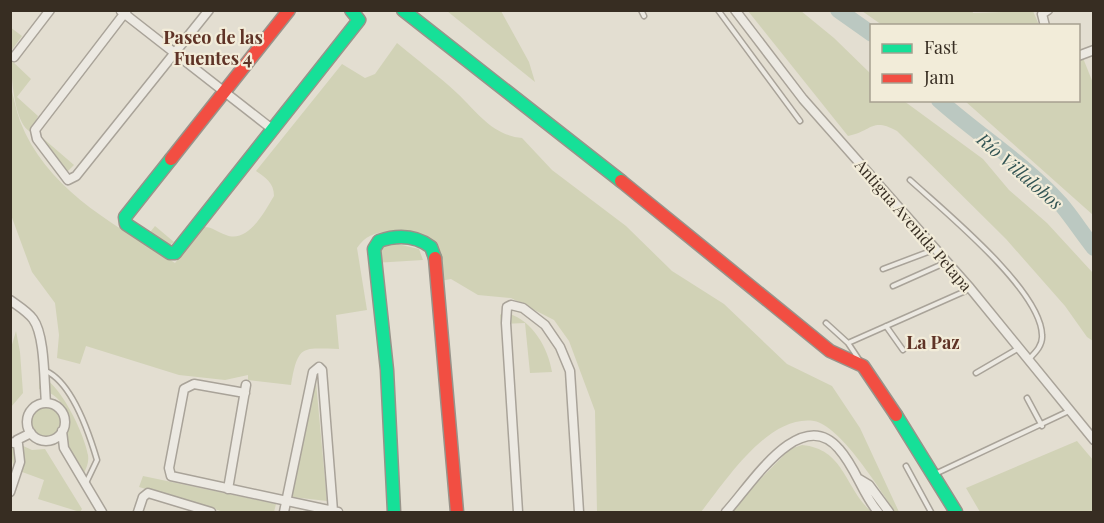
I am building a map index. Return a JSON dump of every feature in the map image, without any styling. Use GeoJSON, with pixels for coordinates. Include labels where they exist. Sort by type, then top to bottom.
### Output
{"type":"FeatureCollection","features":[{"type":"Feature","properties":{"kind":"street"},"geometry":{"type":"LineString","coordinates":[[14,57],[50,10]]}},
{"type":"Feature","properties":{"kind":"street"},"geometry":{"type":"LineString","coordinates":[[208,10],[173,53],[76,176],[71,180],[65,178],[36,139],[35,130],[124,12],[173,53],[273,129]]}},
{"type":"Feature","properties":{"kind":"street"},"geometry":{"type":"LineString","coordinates":[[290,10],[126,215],[125,223],[170,253],[176,253],[359,21],[351,10]]}},
{"type":"Feature","properties":{"kind":"street"},"geometry":{"type":"LineString","coordinates":[[403,10],[556,129],[830,351],[863,366],[956,513]]}},
{"type":"Feature","properties":{"kind":"street","name":"Antigua Avenida Petapa"},"geometry":{"type":"LineString","coordinates":[[735,10],[803,99],[937,249],[1094,440]]}},
{"type":"Feature","properties":{"kind":"street"},"geometry":{"type":"LineString","coordinates":[[394,513],[387,370],[374,249],[379,241],[396,237],[427,243],[435,253],[457,513]]}},
{"type":"Feature","properties":{"kind":"street"},"geometry":{"type":"LineString","coordinates":[[10,292],[30,315],[41,339],[46,403]]}},
{"type":"Feature","properties":{"kind":"street"},"geometry":{"type":"LineString","coordinates":[[10,300],[30,315]]}},
{"type":"Feature","properties":{"kind":"street"},"geometry":{"type":"LineString","coordinates":[[518,513],[506,323],[507,307],[511,305],[523,308],[545,325],[560,347],[570,371],[579,513]]}},
{"type":"Feature","properties":{"kind":"street"},"geometry":{"type":"LineString","coordinates":[[228,489],[246,389],[194,384],[184,389],[169,468],[173,477],[228,489],[292,501],[335,512],[322,370],[319,367],[313,372],[292,501],[294,513]]}},
{"type":"Feature","properties":{"kind":"street"},"geometry":{"type":"LineString","coordinates":[[64,448],[51,440],[40,440],[31,433],[28,422],[31,411],[46,403],[57,406],[64,415],[62,432],[64,448],[102,513]]}},
{"type":"Feature","properties":{"kind":"street"},"geometry":{"type":"LineString","coordinates":[[51,440],[62,432]]}},
{"type":"Feature","properties":{"kind":"street"},"geometry":{"type":"LineString","coordinates":[[10,492],[20,462],[14,443],[31,433]]}},
{"type":"Feature","properties":{"kind":"street"},"geometry":{"type":"LineString","coordinates":[[726,513],[777,453],[799,438],[817,437],[834,444],[859,479],[862,490],[878,513]]}},
{"type":"Feature","properties":{"kind":"street"},"geometry":{"type":"LineString","coordinates":[[859,479],[869,485],[889,513]]}},
{"type":"Feature","properties":{"kind":"street"},"geometry":{"type":"LineString","coordinates":[[138,513],[143,497],[148,493],[186,509],[211,513]]}},
{"type":"Feature","properties":{"kind":"street"},"geometry":{"type":"LineString","coordinates":[[284,513],[292,501]]}},
{"type":"Feature","properties":{"kind":"lane"},"geometry":{"type":"LineString","coordinates":[[641,10],[644,16]]}},
{"type":"Feature","properties":{"kind":"lane"},"geometry":{"type":"LineString","coordinates":[[718,10],[800,121]]}},
{"type":"Feature","properties":{"kind":"lane"},"geometry":{"type":"LineString","coordinates":[[910,180],[961,227],[1030,300],[1042,335],[1040,347],[1029,359]]}},
{"type":"Feature","properties":{"kind":"lane"},"geometry":{"type":"LineString","coordinates":[[884,269],[937,249]]}},
{"type":"Feature","properties":{"kind":"lane"},"geometry":{"type":"LineString","coordinates":[[893,286],[948,262]]}},
{"type":"Feature","properties":{"kind":"lane"},"geometry":{"type":"LineString","coordinates":[[848,343],[970,288]]}},
{"type":"Feature","properties":{"kind":"lane"},"geometry":{"type":"LineString","coordinates":[[826,323],[848,343],[863,366]]}},
{"type":"Feature","properties":{"kind":"lane"},"geometry":{"type":"LineString","coordinates":[[886,326],[903,350]]}},
{"type":"Feature","properties":{"kind":"lane"},"geometry":{"type":"LineString","coordinates":[[976,373],[1020,348]]}},
{"type":"Feature","properties":{"kind":"lane"},"geometry":{"type":"LineString","coordinates":[[42,370],[60,382],[77,410],[91,441],[97,460],[85,484]]}},
{"type":"Feature","properties":{"kind":"lane"},"geometry":{"type":"LineString","coordinates":[[1027,398],[1042,426]]}},
{"type":"Feature","properties":{"kind":"lane"},"geometry":{"type":"LineString","coordinates":[[934,475],[1042,426],[1071,410]]}},
{"type":"Feature","properties":{"kind":"lane"},"geometry":{"type":"LineString","coordinates":[[906,466],[931,513]]}},
{"type":"Feature","properties":{"kind":"green space"},"geometry":{"type":"Polygon","coordinates":[[[972,10],[973,13],[1033,11],[1039,24],[881,24],[862,11],[972,10]]]}},
{"type":"Feature","properties":{"kind":"green space"},"geometry":{"type":"Polygon","coordinates":[[[447,11],[501,11],[529,62],[535,82],[447,11]]]}},
{"type":"Feature","properties":{"kind":"green space"},"geometry":{"type":"Polygon","coordinates":[[[748,11],[801,11],[834,38],[870,73],[870,102],[905,102],[983,159],[1009,190],[1047,223],[1093,273],[1093,341],[1087,337],[1065,306],[1006,239],[897,131],[877,125],[848,136],[748,11]]]}},
{"type":"Feature","properties":{"kind":"green space"},"geometry":{"type":"Polygon","coordinates":[[[10,27],[22,36],[11,51],[10,27]]]}},
{"type":"Feature","properties":{"kind":"green space"},"geometry":{"type":"Polygon","coordinates":[[[397,43],[451,87],[494,128],[502,133],[522,138],[552,170],[626,226],[672,271],[724,304],[787,364],[832,386],[860,428],[899,512],[895,512],[848,446],[825,425],[814,421],[797,422],[780,428],[764,439],[735,468],[701,512],[597,512],[595,411],[569,341],[554,320],[511,298],[478,295],[451,279],[440,281],[434,247],[404,235],[383,232],[374,234],[365,239],[357,248],[367,310],[336,315],[339,349],[304,351],[297,361],[291,385],[248,380],[248,375],[225,380],[179,375],[86,346],[80,364],[57,358],[59,335],[55,303],[32,272],[11,215],[10,85],[20,121],[32,146],[65,187],[107,220],[175,263],[204,227],[234,237],[248,231],[266,210],[274,196],[271,184],[256,171],[342,64],[365,78],[375,74],[397,43]]]}},
{"type":"Feature","properties":{"kind":"green space"},"geometry":{"type":"Polygon","coordinates":[[[1083,58],[1093,83],[1093,215],[966,102],[1080,102],[1080,60],[1083,58]]]}},
{"type":"Feature","properties":{"kind":"green space"},"geometry":{"type":"Polygon","coordinates":[[[11,60],[31,79],[17,97],[38,116],[31,132],[24,125],[19,114],[11,60]]]}},
{"type":"Feature","properties":{"kind":"green space"},"geometry":{"type":"Polygon","coordinates":[[[38,134],[74,165],[66,173],[38,134]]]}},
{"type":"Feature","properties":{"kind":"green space"},"geometry":{"type":"Polygon","coordinates":[[[155,226],[174,242],[168,246],[147,236],[155,226]]]}},
{"type":"Feature","properties":{"kind":"green space"},"geometry":{"type":"Polygon","coordinates":[[[393,243],[419,249],[423,260],[374,263],[377,246],[393,243]]]}},
{"type":"Feature","properties":{"kind":"green space"},"geometry":{"type":"Polygon","coordinates":[[[503,312],[522,320],[530,327],[536,334],[547,353],[552,372],[530,373],[525,323],[501,324],[500,315],[503,312]]]}},
{"type":"Feature","properties":{"kind":"green space"},"geometry":{"type":"Polygon","coordinates":[[[16,331],[23,393],[11,407],[11,348],[16,331]]]}},
{"type":"Feature","properties":{"kind":"green space"},"geometry":{"type":"Polygon","coordinates":[[[311,368],[315,372],[327,501],[292,497],[308,372],[311,368]]]}},
{"type":"Feature","properties":{"kind":"green space"},"geometry":{"type":"Polygon","coordinates":[[[39,376],[55,387],[76,422],[88,455],[88,464],[84,473],[60,439],[66,423],[64,408],[55,396],[39,389],[39,376]]]}},
{"type":"Feature","properties":{"kind":"green space"},"geometry":{"type":"Polygon","coordinates":[[[46,405],[58,410],[63,422],[58,434],[46,439],[34,434],[29,422],[34,410],[46,405]]]}},
{"type":"Feature","properties":{"kind":"green space"},"geometry":{"type":"Polygon","coordinates":[[[1077,441],[1093,460],[1093,512],[980,512],[966,488],[1077,441]]]}},
{"type":"Feature","properties":{"kind":"green space"},"geometry":{"type":"Polygon","coordinates":[[[21,445],[32,450],[45,449],[82,509],[80,512],[38,499],[44,480],[14,469],[10,448],[21,445]]]}},
{"type":"Feature","properties":{"kind":"green space"},"geometry":{"type":"Polygon","coordinates":[[[802,445],[816,448],[836,462],[855,492],[872,512],[728,512],[790,449],[802,445]]]}},
{"type":"Feature","properties":{"kind":"green space"},"geometry":{"type":"Polygon","coordinates":[[[143,476],[276,504],[274,512],[224,512],[139,487],[143,476]]]}},
{"type":"Feature","properties":{"kind":"waterway","name":"Río Villalobos"},"geometry":{"type":"LineString","coordinates":[[838,10],[870,33]]}},
{"type":"Feature","properties":{"kind":"waterway","name":"Río Villalobos"},"geometry":{"type":"LineString","coordinates":[[941,102],[1017,162],[1046,189],[1064,208],[1094,248]]}},
{"type":"Feature","properties":{"kind":"traffic: fast"},"geometry":{"type":"LineString","coordinates":[[171,159],[125,217],[126,224],[170,253],[175,253],[359,20],[351,10]]}},
{"type":"Feature","properties":{"kind":"traffic: fast"},"geometry":{"type":"LineString","coordinates":[[403,10],[621,181]]}},
{"type":"Feature","properties":{"kind":"traffic: fast"},"geometry":{"type":"LineString","coordinates":[[394,512],[387,370],[374,249],[379,241],[406,237],[419,240],[431,247],[435,258]]}},
{"type":"Feature","properties":{"kind":"traffic: fast"},"geometry":{"type":"LineString","coordinates":[[896,415],[956,512]]}},
{"type":"Feature","properties":{"kind":"traffic: jam"},"geometry":{"type":"LineString","coordinates":[[171,159],[289,10]]}},
{"type":"Feature","properties":{"kind":"traffic: jam"},"geometry":{"type":"LineString","coordinates":[[621,181],[830,351],[863,366],[896,415]]}},
{"type":"Feature","properties":{"kind":"traffic: jam"},"geometry":{"type":"LineString","coordinates":[[435,258],[457,512]]}},
{"type":"Feature","properties":{"kind":"district","name":"Paseo de las Fuentes 4"},"geometry":{"type":"Point","coordinates":[213,47]}},
{"type":"Feature","properties":{"kind":"district","name":"La Paz"},"geometry":{"type":"Point","coordinates":[933,342]}}]}
